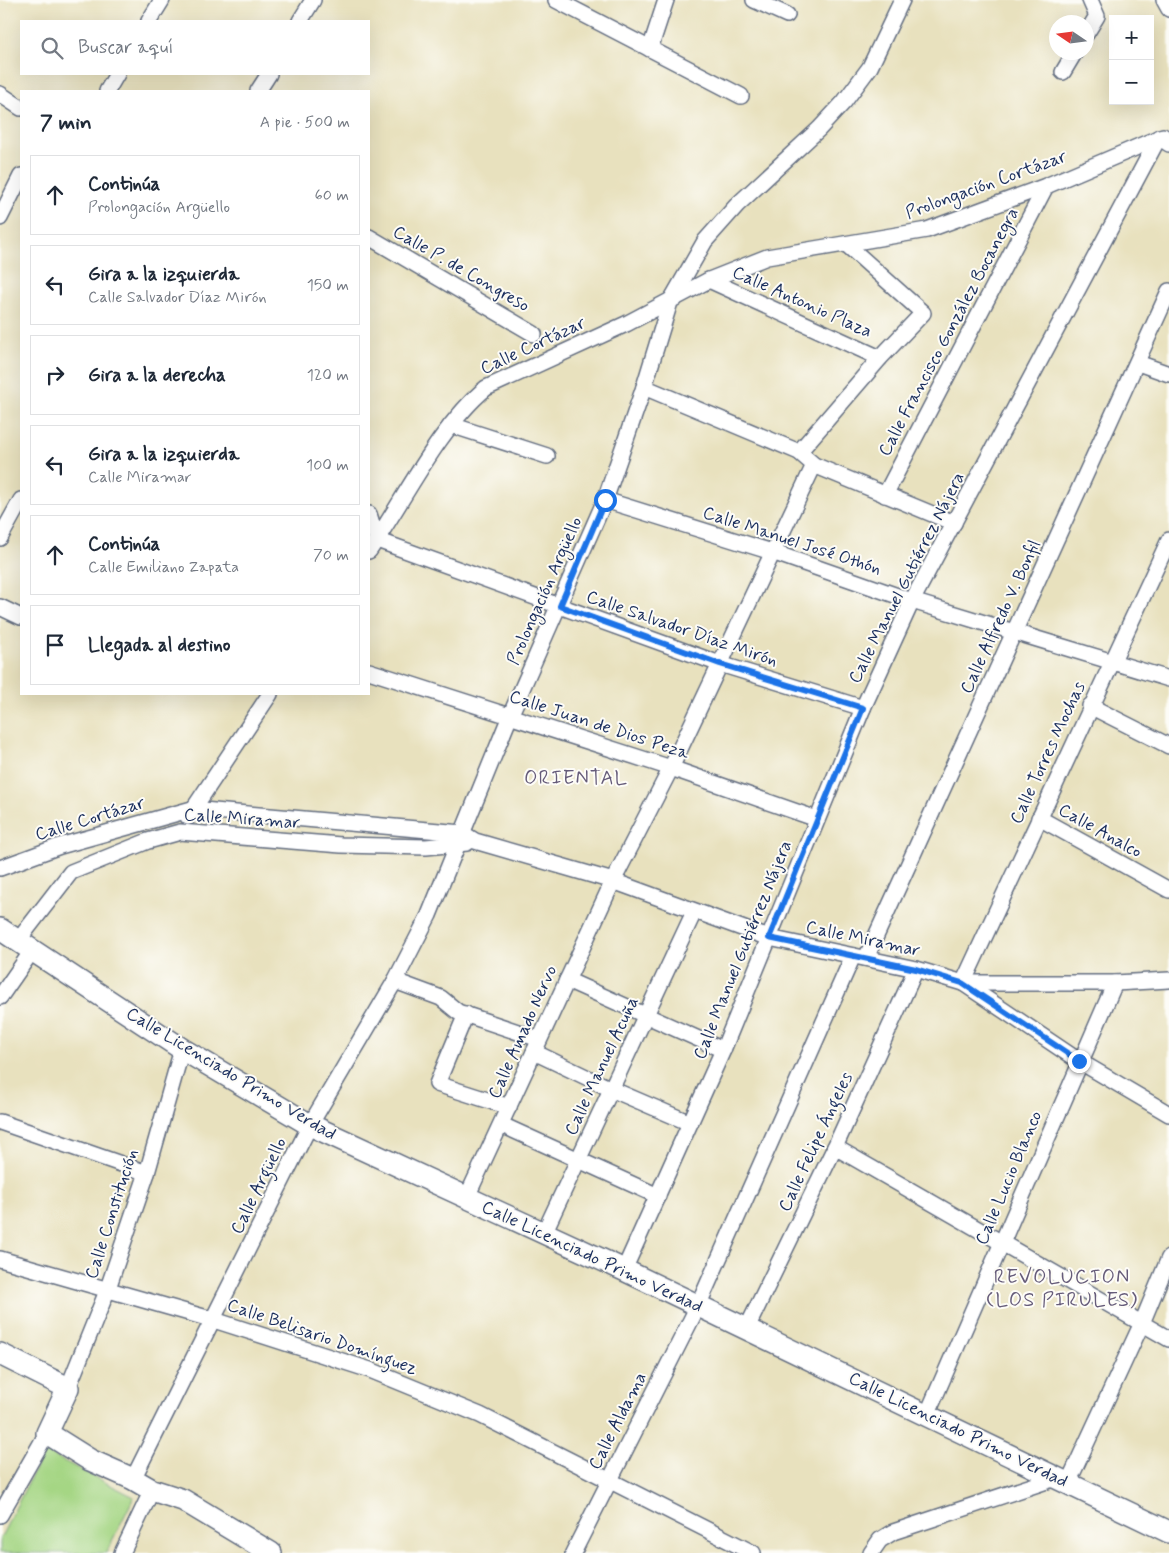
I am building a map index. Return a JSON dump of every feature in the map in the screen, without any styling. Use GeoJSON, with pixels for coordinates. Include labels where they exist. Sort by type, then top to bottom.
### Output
{"type":"FeatureCollection","features":[{"type":"Feature","properties":{"kind":"street"},"geometry":{"type":"LineString","coordinates":[[150,20],[162,0]]}},
{"type":"Feature","properties":{"kind":"street"},"geometry":{"type":"LineString","coordinates":[[301,20],[313,0]]}},
{"type":"Feature","properties":{"kind":"street"},"geometry":{"type":"LineString","coordinates":[[556,0],[741,96]]}},
{"type":"Feature","properties":{"kind":"street"},"geometry":{"type":"LineString","coordinates":[[650,49],[666,0]]}},
{"type":"Feature","properties":{"kind":"street"},"geometry":{"type":"LineString","coordinates":[[754,0],[787,14]]}},
{"type":"Feature","properties":{"kind":"street","name":"Prolongación Argüello"},"geometry":{"type":"LineString","coordinates":[[460,839],[510,716],[605,500],[644,387],[670,302],[705,242],[737,205],[819,129],[844,102],[870,67],[902,0]]}},
{"type":"Feature","properties":{"kind":"street"},"geometry":{"type":"LineString","coordinates":[[1090,0],[1097,16],[1094,21]]}},
{"type":"Feature","properties":{"kind":"street"},"geometry":{"type":"LineString","coordinates":[[1164,0],[1169,9]]}},
{"type":"Feature","properties":{"kind":"street"},"geometry":{"type":"LineString","coordinates":[[1063,72],[1070,60]]}},
{"type":"Feature","properties":{"kind":"street"},"geometry":{"type":"LineString","coordinates":[[108,90],[116,75]]}},
{"type":"Feature","properties":{"kind":"street"},"geometry":{"type":"LineString","coordinates":[[259,90],[268,75]]}},
{"type":"Feature","properties":{"kind":"street"},"geometry":{"type":"LineString","coordinates":[[0,94],[20,107]]}},
{"type":"Feature","properties":{"kind":"street","name":"Prolongación Cortázar"},"geometry":{"type":"LineString","coordinates":[[670,302],[708,280],[767,258],[926,230],[1046,186],[1166,138]]}},
{"type":"Feature","properties":{"kind":"street","name":"Calle Manuel Gutiérrez Nájera"},"geometry":{"type":"LineString","coordinates":[[624,1270],[723,1050],[863,708],[912,601],[1166,138]]}},
{"type":"Feature","properties":{"kind":"street"},"geometry":{"type":"LineString","coordinates":[[0,218],[20,178]]}},
{"type":"Feature","properties":{"kind":"street","name":"Calle Francisco González Bocanegra"},"geometry":{"type":"LineString","coordinates":[[885,494],[1046,186]]}},
{"type":"Feature","properties":{"kind":"street","name":"Calle P. de Congreso"},"geometry":{"type":"LineString","coordinates":[[370,238],[534,334]]}},
{"type":"Feature","properties":{"kind":"street"},"geometry":{"type":"LineString","coordinates":[[799,452],[880,358],[923,313],[846,244]]}},
{"type":"Feature","properties":{"kind":"street","name":"Calle Antonio Plaza"},"geometry":{"type":"LineString","coordinates":[[708,280],[880,358]]}},
{"type":"Feature","properties":{"kind":"street","name":"Calle Alfredo V. Bonfil"},"geometry":{"type":"LineString","coordinates":[[859,957],[1015,632],[1169,291]]}},
{"type":"Feature","properties":{"kind":"street","name":"Calle Cortázar"},"geometry":{"type":"LineString","coordinates":[[373,546],[451,425],[470,402],[486,388],[670,302]]}},
{"type":"Feature","properties":{"kind":"street"},"geometry":{"type":"LineString","coordinates":[[1138,363],[1169,374]]}},
{"type":"Feature","properties":{"kind":"street"},"geometry":{"type":"LineString","coordinates":[[644,387],[799,452],[814,466],[954,523]]}},
{"type":"Feature","properties":{"kind":"street"},"geometry":{"type":"LineString","coordinates":[[451,425],[547,456]]}},
{"type":"Feature","properties":{"kind":"street","name":"Calle Amado Nervo"},"geometry":{"type":"LineString","coordinates":[[466,1199],[613,881],[671,768],[814,466]]}},
{"type":"Feature","properties":{"kind":"street","name":"Calle Manuel José Othón"},"geometry":{"type":"LineString","coordinates":[[605,500],[772,552],[912,601],[1112,660],[1169,679]]}},
{"type":"Feature","properties":{"kind":"street"},"geometry":{"type":"LineString","coordinates":[[0,538],[20,502]]}},
{"type":"Feature","properties":{"kind":"street"},"geometry":{"type":"LineString","coordinates":[[370,522],[373,546]]}},
{"type":"Feature","properties":{"kind":"street","name":"Calle Torres Mochas"},"geometry":{"type":"LineString","coordinates":[[962,983],[1112,660],[1164,564],[1169,540]]}},
{"type":"Feature","properties":{"kind":"street","name":"Calle Salvador Díaz Mirón"},"geometry":{"type":"LineString","coordinates":[[373,546],[560,606],[720,664],[863,708]]}},
{"type":"Feature","properties":{"kind":"street"},"geometry":{"type":"LineString","coordinates":[[0,607],[20,617]]}},
{"type":"Feature","properties":{"kind":"street","name":"Calle Juan de Dios Peza"},"geometry":{"type":"LineString","coordinates":[[370,671],[671,768],[817,819]]}},
{"type":"Feature","properties":{"kind":"street"},"geometry":{"type":"LineString","coordinates":[[180,832],[192,809],[269,695]]}},
{"type":"Feature","properties":{"kind":"street"},"geometry":{"type":"LineString","coordinates":[[1090,706],[1169,746]]}},
{"type":"Feature","properties":{"kind":"street","name":"Calle Cortázar"},"geometry":{"type":"LineString","coordinates":[[0,868],[60,846],[192,809]]}},
{"type":"Feature","properties":{"kind":"street","name":"Calle Miramar"},"geometry":{"type":"LineString","coordinates":[[192,809],[475,841],[613,881],[769,938],[916,969],[962,983],[1115,983],[1167,978]]}},
{"type":"Feature","properties":{"kind":"street","name":"Calle Analco"},"geometry":{"type":"LineString","coordinates":[[1039,818],[1169,890]]}},
{"type":"Feature","properties":{"kind":"street","name":"Calle Miramar"},"geometry":{"type":"LineString","coordinates":[[0,997],[24,947],[71,872],[148,841],[180,832],[341,845],[426,847],[460,839]]}},
{"type":"Feature","properties":{"kind":"street","name":"Calle Argüello"},"geometry":{"type":"LineString","coordinates":[[133,1479],[310,1125],[394,981],[429,914],[460,839]]}},
{"type":"Feature","properties":{"kind":"street","name":"Calle Manuel Acuña"},"geometry":{"type":"LineString","coordinates":[[543,1235],[694,912]]}},
{"type":"Feature","properties":{"kind":"street","name":"Calle Licenciado Primo Verdad"},"geometry":{"type":"LineString","coordinates":[[0,929],[24,947],[182,1049],[310,1125],[543,1235],[624,1270],[1169,1532]]}},
{"type":"Feature","properties":{"kind":"street"},"geometry":{"type":"LineString","coordinates":[[698,1306],[859,957]]}},
{"type":"Feature","properties":{"kind":"street","name":"Calle Felipe Ángeles"},"geometry":{"type":"LineString","coordinates":[[746,1330],[836,1147],[916,969]]}},
{"type":"Feature","properties":{"kind":"street"},"geometry":{"type":"LineString","coordinates":[[567,980],[645,1017],[723,1050]]}},
{"type":"Feature","properties":{"kind":"street"},"geometry":{"type":"LineString","coordinates":[[394,981],[441,998],[458,1012],[536,1045],[611,1089],[690,1123]]}},
{"type":"Feature","properties":{"kind":"street"},"geometry":{"type":"LineString","coordinates":[[962,983],[1079,1061],[1169,1114]]}},
{"type":"Feature","properties":{"kind":"street","name":"Calle Lucio Blanco"},"geometry":{"type":"LineString","coordinates":[[927,1415],[1079,1061],[1115,983]]}},
{"type":"Feature","properties":{"kind":"street"},"geometry":{"type":"LineString","coordinates":[[466,1014],[437,1084],[509,1108]]}},
{"type":"Feature","properties":{"kind":"street","name":"Calle Constitución"},"geometry":{"type":"LineString","coordinates":[[68,1388],[107,1291],[147,1173],[182,1049]]}},
{"type":"Feature","properties":{"kind":"street"},"geometry":{"type":"LineString","coordinates":[[0,1122],[147,1173]]}},
{"type":"Feature","properties":{"kind":"street"},"geometry":{"type":"LineString","coordinates":[[502,1124],[658,1196]]}},
{"type":"Feature","properties":{"kind":"street"},"geometry":{"type":"LineString","coordinates":[[836,1147],[1169,1338]]}},
{"type":"Feature","properties":{"kind":"street"},"geometry":{"type":"LineString","coordinates":[[871,1553],[880,1540],[893,1532],[1062,1480],[1142,1323],[1169,1258]]}},
{"type":"Feature","properties":{"kind":"street","name":"Calle Belisario Domínguez"},"geometry":{"type":"LineString","coordinates":[[0,1259],[214,1320],[370,1370],[480,1415],[753,1553]]}},
{"type":"Feature","properties":{"kind":"street","name":"Calle Aldama"},"geometry":{"type":"LineString","coordinates":[[573,1553],[698,1306]]}},
{"type":"Feature","properties":{"kind":"street"},"geometry":{"type":"LineString","coordinates":[[0,1354],[68,1388],[47,1433],[0,1515]]}},
{"type":"Feature","properties":{"kind":"street"},"geometry":{"type":"LineString","coordinates":[[47,1433],[90,1460],[133,1479],[152,1490],[182,1500],[271,1553]]}},
{"type":"Feature","properties":{"kind":"street"},"geometry":{"type":"LineString","coordinates":[[122,1553],[152,1490]]}},
{"type":"Feature","properties":{"kind":"green space"},"geometry":{"type":"Polygon","coordinates":[[[44,1451],[134,1497],[106,1553],[0,1553],[0,1539],[44,1451]]]}},
{"type":"Feature","properties":{"kind":"district","name":"ORIENTAL"},"geometry":{"type":"Point","coordinates":[576,778]}},
{"type":"Feature","properties":{"kind":"district","name":"REVOLUCION (LOS PIRULES)"},"geometry":{"type":"Point","coordinates":[1062,1288]}},
{"type":"Feature","properties":{"kind":"route"},"geometry":{"type":"LineString","coordinates":[[605,500],[560,606],[720,664],[863,708],[769,938],[916,969],[962,983],[1079,1061]]}}]}
